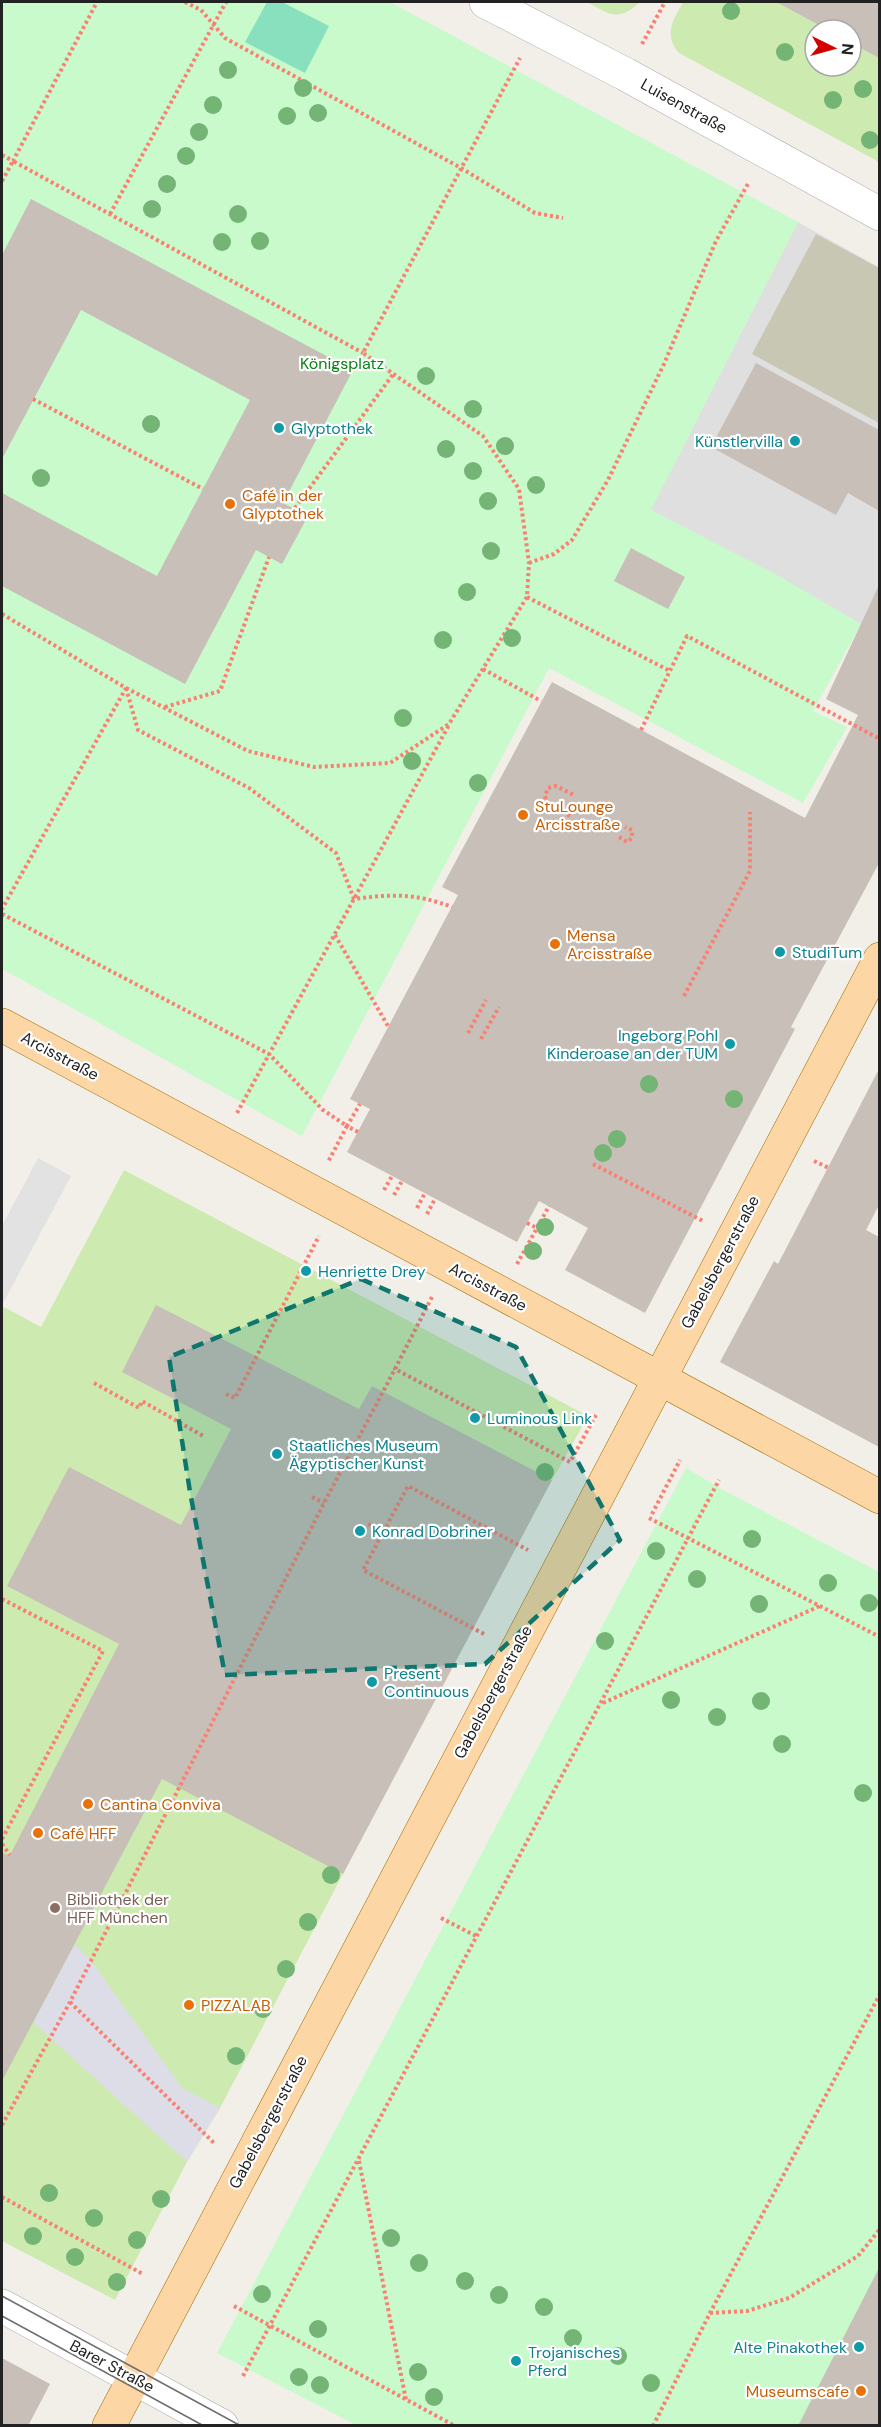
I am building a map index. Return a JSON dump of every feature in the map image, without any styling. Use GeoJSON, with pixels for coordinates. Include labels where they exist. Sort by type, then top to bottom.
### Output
{"type":"FeatureCollection","features":[{"type":"Feature","properties":{"kind":"main road","name":"Gabelsbergerstraße"},"geometry":{"type":"LineString","coordinates":[[109,2426],[879,959]]}},
{"type":"Feature","properties":{"kind":"main road","name":"Arcisstraße"},"geometry":{"type":"LineString","coordinates":[[2,1024],[879,1497]]}},
{"type":"Feature","properties":{"kind":"street","name":"Luisenstraße"},"geometry":{"type":"LineString","coordinates":[[486,2],[625,74],[879,214]]}},
{"type":"Feature","properties":{"kind":"street","name":"Barer Straße"},"geometry":{"type":"LineString","coordinates":[[2,2306],[222,2426]]}},
{"type":"Feature","properties":{"kind":"path"},"geometry":{"type":"LineString","coordinates":[[2,181],[98,2]]}},
{"type":"Feature","properties":{"kind":"path"},"geometry":{"type":"LineString","coordinates":[[185,2],[201,10],[225,38],[461,168],[535,213],[563,218]]}},
{"type":"Feature","properties":{"kind":"path"},"geometry":{"type":"LineString","coordinates":[[110,214],[226,2]]}},
{"type":"Feature","properties":{"kind":"path"},"geometry":{"type":"LineString","coordinates":[[625,74],[665,2]]}},
{"type":"Feature","properties":{"kind":"path"},"geometry":{"type":"LineString","coordinates":[[363,353],[525,50]]}},
{"type":"Feature","properties":{"kind":"path"},"geometry":{"type":"LineString","coordinates":[[2,155],[363,353],[394,373],[483,436],[519,489],[528,563],[527,597],[449,724],[220,1142]]}},
{"type":"Feature","properties":{"kind":"path"},"geometry":{"type":"LineString","coordinates":[[528,563],[554,554],[572,540],[608,480],[664,364],[716,242],[751,179]]}},
{"type":"Feature","properties":{"kind":"path"},"geometry":{"type":"LineString","coordinates":[[295,508],[394,373]]}},
{"type":"Feature","properties":{"kind":"path"},"geometry":{"type":"LineString","coordinates":[[33,399],[203,489]]}},
{"type":"Feature","properties":{"kind":"path"},"geometry":{"type":"LineString","coordinates":[[164,707],[220,691],[269,557]]}},
{"type":"Feature","properties":{"kind":"path"},"geometry":{"type":"LineString","coordinates":[[527,597],[670,671]]}},
{"type":"Feature","properties":{"kind":"path"},"geometry":{"type":"LineString","coordinates":[[2,614],[126,687],[248,751],[314,767],[390,764],[449,724]]}},
{"type":"Feature","properties":{"kind":"path"},"geometry":{"type":"LineString","coordinates":[[641,730],[687,636],[879,738]]}},
{"type":"Feature","properties":{"kind":"path"},"geometry":{"type":"LineString","coordinates":[[483,669],[541,701]]}},
{"type":"Feature","properties":{"kind":"path"},"geometry":{"type":"LineString","coordinates":[[126,687],[138,730],[249,788],[336,853],[354,899]]}},
{"type":"Feature","properties":{"kind":"path"},"geometry":{"type":"LineString","coordinates":[[2,909],[126,687]]}},
{"type":"Feature","properties":{"kind":"path"},"geometry":{"type":"LineString","coordinates":[[570,816],[547,802],[545,796],[548,788],[556,786],[574,795]]}},
{"type":"Feature","properties":{"kind":"path"},"geometry":{"type":"LineString","coordinates":[[684,996],[750,871],[750,812]]}},
{"type":"Feature","properties":{"kind":"path"},"geometry":{"type":"LineString","coordinates":[[619,837],[627,842],[632,838],[632,830],[624,827]]}},
{"type":"Feature","properties":{"kind":"path"},"geometry":{"type":"LineString","coordinates":[[354,899],[394,894],[425,897],[452,907]]}},
{"type":"Feature","properties":{"kind":"path"},"geometry":{"type":"LineString","coordinates":[[2,914],[269,1054],[323,1110],[358,1131]]}},
{"type":"Feature","properties":{"kind":"path"},"geometry":{"type":"LineString","coordinates":[[334,934],[388,1026]]}},
{"type":"Feature","properties":{"kind":"path"},"geometry":{"type":"LineString","coordinates":[[468,1033],[486,1000]]}},
{"type":"Feature","properties":{"kind":"path"},"geometry":{"type":"LineString","coordinates":[[481,1039],[499,1007]]}},
{"type":"Feature","properties":{"kind":"path"},"geometry":{"type":"LineString","coordinates":[[326,1166],[360,1104]]}},
{"type":"Feature","properties":{"kind":"path"},"geometry":{"type":"LineString","coordinates":[[593,1164],[733,1237]]}},
{"type":"Feature","properties":{"kind":"path"},"geometry":{"type":"LineString","coordinates":[[381,1196],[392,1176]]}},
{"type":"Feature","properties":{"kind":"path"},"geometry":{"type":"LineString","coordinates":[[391,1202],[402,1181]]}},
{"type":"Feature","properties":{"kind":"path"},"geometry":{"type":"LineString","coordinates":[[414,1214],[425,1193]]}},
{"type":"Feature","properties":{"kind":"path"},"geometry":{"type":"LineString","coordinates":[[424,1220],[435,1199]]}},
{"type":"Feature","properties":{"kind":"path"},"geometry":{"type":"LineString","coordinates":[[514,1269],[549,1206]]}},
{"type":"Feature","properties":{"kind":"path"},"geometry":{"type":"LineString","coordinates":[[527,1223],[537,1228]]}},
{"type":"Feature","properties":{"kind":"path"},"geometry":{"type":"LineString","coordinates":[[226,1394],[235,1398],[319,1236]]}},
{"type":"Feature","properties":{"kind":"path"},"geometry":{"type":"LineString","coordinates":[[2,2126],[70,2002],[324,1503],[432,1297]]}},
{"type":"Feature","properties":{"kind":"path"},"geometry":{"type":"LineString","coordinates":[[395,1369],[570,1462],[596,1414]]}},
{"type":"Feature","properties":{"kind":"path"},"geometry":{"type":"LineString","coordinates":[[94,1383],[139,1408],[142,1401],[205,1437]]}},
{"type":"Feature","properties":{"kind":"path"},"geometry":{"type":"LineString","coordinates":[[680,1460],[650,1516],[689,1539],[879,1637]]}},
{"type":"Feature","properties":{"kind":"path"},"geometry":{"type":"LineString","coordinates":[[243,2376],[603,1703],[719,1480]]}},
{"type":"Feature","properties":{"kind":"path"},"geometry":{"type":"LineString","coordinates":[[484,1634],[363,1570],[408,1486],[528,1550]]}},
{"type":"Feature","properties":{"kind":"path"},"geometry":{"type":"LineString","coordinates":[[312,1497],[324,1503]]}},
{"type":"Feature","properties":{"kind":"path"},"geometry":{"type":"LineString","coordinates":[[368,1524],[384,1531]]}},
{"type":"Feature","properties":{"kind":"path"},"geometry":{"type":"LineString","coordinates":[[2,1599],[103,1651],[2,1839]]}},
{"type":"Feature","properties":{"kind":"path"},"geometry":{"type":"LineString","coordinates":[[603,1703],[821,1606]]}},
{"type":"Feature","properties":{"kind":"path"},"geometry":{"type":"LineString","coordinates":[[2,1844],[10,1855]]}},
{"type":"Feature","properties":{"kind":"path"},"geometry":{"type":"LineString","coordinates":[[441,1918],[478,1937]]}},
{"type":"Feature","properties":{"kind":"path"},"geometry":{"type":"LineString","coordinates":[[653,2426],[710,2313],[879,1994]]}},
{"type":"Feature","properties":{"kind":"path"},"geometry":{"type":"LineString","coordinates":[[70,2002],[215,2144]]}},
{"type":"Feature","properties":{"kind":"path"},"geometry":{"type":"LineString","coordinates":[[359,2161],[405,2400]]}},
{"type":"Feature","properties":{"kind":"path"},"geometry":{"type":"LineString","coordinates":[[2,2197],[142,2274]]}},
{"type":"Feature","properties":{"kind":"path"},"geometry":{"type":"LineString","coordinates":[[710,2313],[747,2311],[789,2298],[858,2256],[879,2229]]}},
{"type":"Feature","properties":{"kind":"path"},"geometry":{"type":"LineString","coordinates":[[234,2306],[455,2426]]}},
{"type":"Feature","properties":{"kind":"highlighted area"},"geometry":{"type":"Polygon","coordinates":[[[361,1279],[516,1347],[620,1540],[485,1664],[225,1675],[190,1492],[169,1357],[361,1279]]]}},
{"type":"Feature","properties":{"kind":"shaded area"},"geometry":{"type":"Polygon","coordinates":[[[798,222],[879,267],[879,634],[650,510],[798,222]]]}},
{"type":"Feature","properties":{"kind":"shaded area"},"geometry":{"type":"Polygon","coordinates":[[[816,234],[879,268],[879,423],[752,354],[816,234]]]}},
{"type":"Feature","properties":{"kind":"shaded area"},"geometry":{"type":"Polygon","coordinates":[[[38,1158],[71,1176],[2,1305],[2,1226],[38,1158]]]}},
{"type":"Feature","properties":{"kind":"shaded area"},"geometry":{"type":"Polygon","coordinates":[[[75,1944],[90,1959],[182,2088],[220,2108],[187,2162],[33,2022],[75,1944]]]}},
{"type":"Feature","properties":{"kind":"green space","name":"Königsplatz"},"geometry":{"type":"Polygon","coordinates":[[[2,2],[390,2],[798,222],[651,510],[779,576],[861,624],[813,711],[847,727],[803,803],[549,668],[302,1136],[2,969],[2,2]]]}},
{"type":"Feature","properties":{"kind":"green space"},"geometry":{"type":"Polygon","coordinates":[[[267,2],[282,2],[329,26],[305,73],[245,42],[267,2]]]}},
{"type":"Feature","properties":{"kind":"green space"},"geometry":{"type":"Polygon","coordinates":[[[587,2],[640,2],[626,12],[614,14],[587,2]]]}},
{"type":"Feature","properties":{"kind":"green space"},"geometry":{"type":"Polygon","coordinates":[[[683,2],[776,2],[806,18],[803,18],[803,78],[863,78],[863,49],[879,58],[879,162],[679,53],[671,40],[673,21],[683,2]]]}},
{"type":"Feature","properties":{"kind":"green space"},"geometry":{"type":"Polygon","coordinates":[[[124,1170],[588,1416],[520,1537],[220,2108],[187,2162],[115,2300],[2,2241],[2,1310],[4,1307],[41,1327],[124,1170]]]}},
{"type":"Feature","properties":{"kind":"green space"},"geometry":{"type":"Polygon","coordinates":[[[686,1468],[879,1572],[879,2425],[356,2425],[217,2353],[686,1468]]]}},
{"type":"Feature","properties":{"kind":"building"},"geometry":{"type":"Polygon","coordinates":[[[776,2],[879,2],[879,58],[863,49],[863,18],[806,18],[776,2]]]}},
{"type":"Feature","properties":{"kind":"building","name":"Glyptothek"},"geometry":{"type":"Polygon","coordinates":[[[31,199],[353,370],[283,503],[308,516],[282,564],[256,550],[185,684],[2,586],[2,493],[157,576],[250,400],[81,310],[2,459],[2,255],[31,199]]]}},
{"type":"Feature","properties":{"kind":"building","name":"Künstlervilla"},"geometry":{"type":"Polygon","coordinates":[[[756,363],[879,430],[879,511],[848,493],[836,515],[711,447],[756,363]]]}},
{"type":"Feature","properties":{"kind":"building"},"geometry":{"type":"Polygon","coordinates":[[[631,548],[685,577],[668,609],[614,581],[631,548]]]}},
{"type":"Feature","properties":{"kind":"building","name":"Mensa Arcisstraße"},"geometry":{"type":"Polygon","coordinates":[[[879,585],[879,863],[791,1027],[795,1029],[645,1313],[565,1270],[588,1228],[539,1201],[517,1242],[347,1152],[370,1109],[350,1099],[458,895],[442,887],[552,682],[805,818],[858,715],[826,699],[879,585]]]}},
{"type":"Feature","properties":{"kind":"building"},"geometry":{"type":"Polygon","coordinates":[[[879,1069],[879,1205],[866,1230],[879,1237],[879,1447],[720,1362],[774,1261],[778,1264],[879,1069]]]}},
{"type":"Feature","properties":{"kind":"building"},"geometry":{"type":"Polygon","coordinates":[[[156,1305],[359,1409],[372,1386],[552,1480],[343,1874],[162,1779],[2,2081],[2,1853],[10,1855],[119,1644],[7,1586],[69,1467],[181,1525],[231,1429],[122,1372],[156,1305]]]}},
{"type":"Feature","properties":{"kind":"building","name":"Alte Pinakothek"},"geometry":{"type":"Polygon","coordinates":[[[879,2268],[879,2426],[798,2426],[879,2268]]]}},
{"type":"Feature","properties":{"kind":"building"},"geometry":{"type":"Polygon","coordinates":[[[2,2358],[50,2384],[28,2426],[2,2426],[2,2358]]]}},
{"type":"Feature","properties":{"kind":"tram line"},"geometry":{"type":"LineString","coordinates":[[2,2296],[241,2426]]}},
{"type":"Feature","properties":{"kind":"tram line"},"geometry":{"type":"LineString","coordinates":[[2,2316],[204,2426]]}},
{"type":"Feature","properties":{"kind":"place","name":"Glyptothek"},"geometry":{"type":"Point","coordinates":[279,428]}},
{"type":"Feature","properties":{"kind":"place","name":"Künstlervilla"},"geometry":{"type":"Point","coordinates":[795,441]}},
{"type":"Feature","properties":{"kind":"place","name":"Café in der Glyptothek"},"geometry":{"type":"Point","coordinates":[230,504]}},
{"type":"Feature","properties":{"kind":"place","name":"StuLounge Arcisstraße"},"geometry":{"type":"Point","coordinates":[523,815]}},
{"type":"Feature","properties":{"kind":"place","name":"Mensa Arcisstraße"},"geometry":{"type":"Point","coordinates":[555,944]}},
{"type":"Feature","properties":{"kind":"place","name":"StudiTum"},"geometry":{"type":"Point","coordinates":[780,952]}},
{"type":"Feature","properties":{"kind":"place","name":"Ingeborg Pohl Kinderoase an der TUM"},"geometry":{"type":"Point","coordinates":[730,1044]}},
{"type":"Feature","properties":{"kind":"place","name":"Henriette Drey"},"geometry":{"type":"Point","coordinates":[306,1271]}},
{"type":"Feature","properties":{"kind":"place","name":"Luminous Link"},"geometry":{"type":"Point","coordinates":[475,1418]}},
{"type":"Feature","properties":{"kind":"place","name":"Staatliches Museum Ägyptischer Kunst"},"geometry":{"type":"Point","coordinates":[277,1454]}},
{"type":"Feature","properties":{"kind":"place","name":"Konrad Dobriner"},"geometry":{"type":"Point","coordinates":[360,1531]}},
{"type":"Feature","properties":{"kind":"place","name":"Present Continuous"},"geometry":{"type":"Point","coordinates":[372,1682]}},
{"type":"Feature","properties":{"kind":"place","name":"Cantina Conviva"},"geometry":{"type":"Point","coordinates":[88,1804]}},
{"type":"Feature","properties":{"kind":"place","name":"Café HFF"},"geometry":{"type":"Point","coordinates":[38,1833]}},
{"type":"Feature","properties":{"kind":"place","name":"Bibliothek der HFF München"},"geometry":{"type":"Point","coordinates":[55,1908]}},
{"type":"Feature","properties":{"kind":"place","name":"PIZZALAB"},"geometry":{"type":"Point","coordinates":[189,2005]}},
{"type":"Feature","properties":{"kind":"place","name":"Alte Pinakothek"},"geometry":{"type":"Point","coordinates":[859,2347]}},
{"type":"Feature","properties":{"kind":"place","name":"Trojanisches Pferd"},"geometry":{"type":"Point","coordinates":[516,2361]}},
{"type":"Feature","properties":{"kind":"place","name":"Museumscafe"},"geometry":{"type":"Point","coordinates":[861,2391]}}]}
